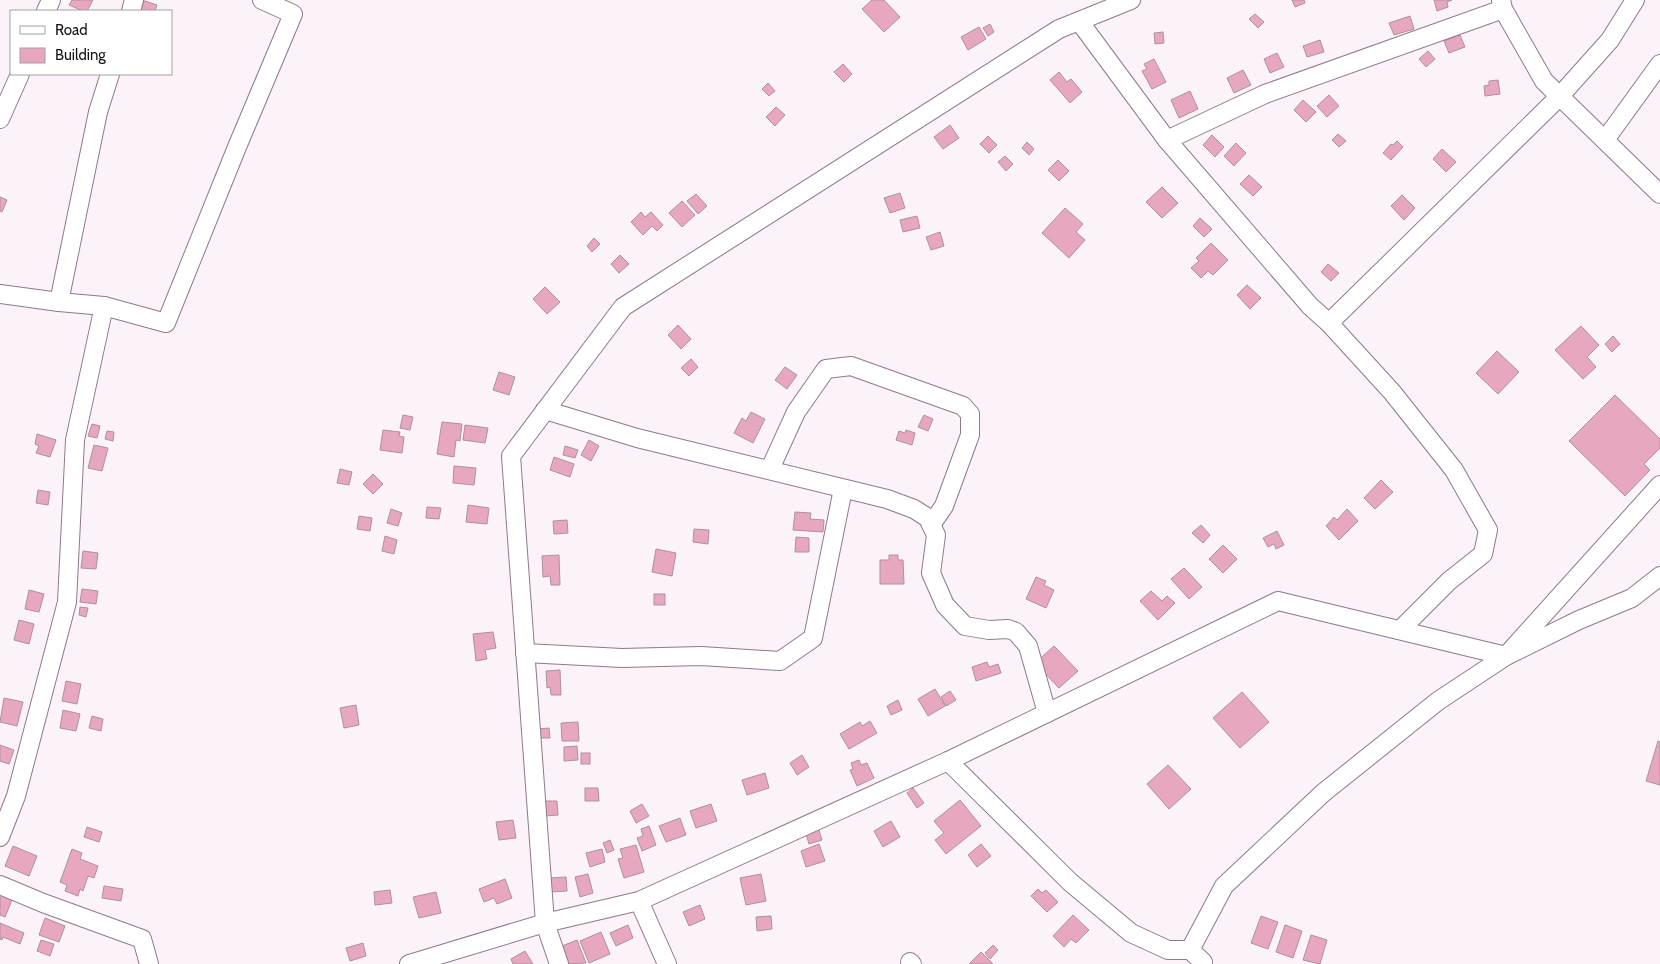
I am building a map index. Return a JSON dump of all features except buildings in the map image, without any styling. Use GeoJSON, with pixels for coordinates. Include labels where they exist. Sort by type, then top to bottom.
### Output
{"type":"FeatureCollection","features":[{"type":"Feature","properties":{"kind":"street"},"geometry":{"type":"LineString","coordinates":[[0,294],[104,306],[166,323],[293,14],[262,0]]}},
{"type":"Feature","properties":{"kind":"street"},"geometry":{"type":"LineString","coordinates":[[559,964],[545,922],[511,456],[623,307],[1059,29],[1131,0]]}},
{"type":"Feature","properties":{"kind":"street"},"geometry":{"type":"LineString","coordinates":[[1329,323],[1559,97],[1610,40],[1636,0]]}},
{"type":"Feature","properties":{"kind":"street"},"geometry":{"type":"LineString","coordinates":[[1167,140],[1265,94],[1502,5],[1544,81],[1660,194]]}},
{"type":"Feature","properties":{"kind":"street"},"geometry":{"type":"LineString","coordinates":[[1079,21],[1167,140],[1310,306],[1329,323],[1392,392],[1454,470],[1488,530],[1483,554],[1449,581],[1400,630]]}},
{"type":"Feature","properties":{"kind":"street"},"geometry":{"type":"LineString","coordinates":[[1605,140],[1660,64]]}},
{"type":"Feature","properties":{"kind":"street"},"geometry":{"type":"LineString","coordinates":[[0,119],[20,75]]}},
{"type":"Feature","properties":{"kind":"street"},"geometry":{"type":"LineString","coordinates":[[59,302],[98,112],[110,75]]}},
{"type":"Feature","properties":{"kind":"street"},"geometry":{"type":"LineString","coordinates":[[0,837],[16,796],[68,602],[75,440],[104,306]]}},
{"type":"Feature","properties":{"kind":"street"},"geometry":{"type":"LineString","coordinates":[[770,469],[796,412],[826,369],[851,366],[963,406],[970,414],[970,435],[944,506],[931,525]]}},
{"type":"Feature","properties":{"kind":"street"},"geometry":{"type":"LineString","coordinates":[[545,410],[637,438],[888,499],[928,518],[936,535],[931,573],[945,605],[965,626],[989,630],[1008,629],[1022,637],[1028,646],[1047,713]]}},
{"type":"Feature","properties":{"kind":"street"},"geometry":{"type":"LineString","coordinates":[[1506,656],[1660,485]]}},
{"type":"Feature","properties":{"kind":"street"},"geometry":{"type":"LineString","coordinates":[[525,653],[622,658],[701,656],[780,661],[813,638],[843,489]]}},
{"type":"Feature","properties":{"kind":"street"},"geometry":{"type":"LineString","coordinates":[[1190,950],[1224,886],[1316,799],[1438,701],[1506,656],[1579,620],[1632,598],[1660,576]]}},
{"type":"Feature","properties":{"kind":"street"},"geometry":{"type":"LineString","coordinates":[[412,963],[545,922],[639,901],[948,762],[1278,601],[1506,656]]}},
{"type":"Feature","properties":{"kind":"street"},"geometry":{"type":"LineString","coordinates":[[948,762],[1070,882],[1132,933],[1168,950],[1190,950],[1203,962],[1202,964]]}},
{"type":"Feature","properties":{"kind":"street"},"geometry":{"type":"LineString","coordinates":[[0,885],[43,903],[142,939],[149,964]]}},
{"type":"Feature","properties":{"kind":"street"},"geometry":{"type":"LineString","coordinates":[[639,901],[667,964]]}}]}
